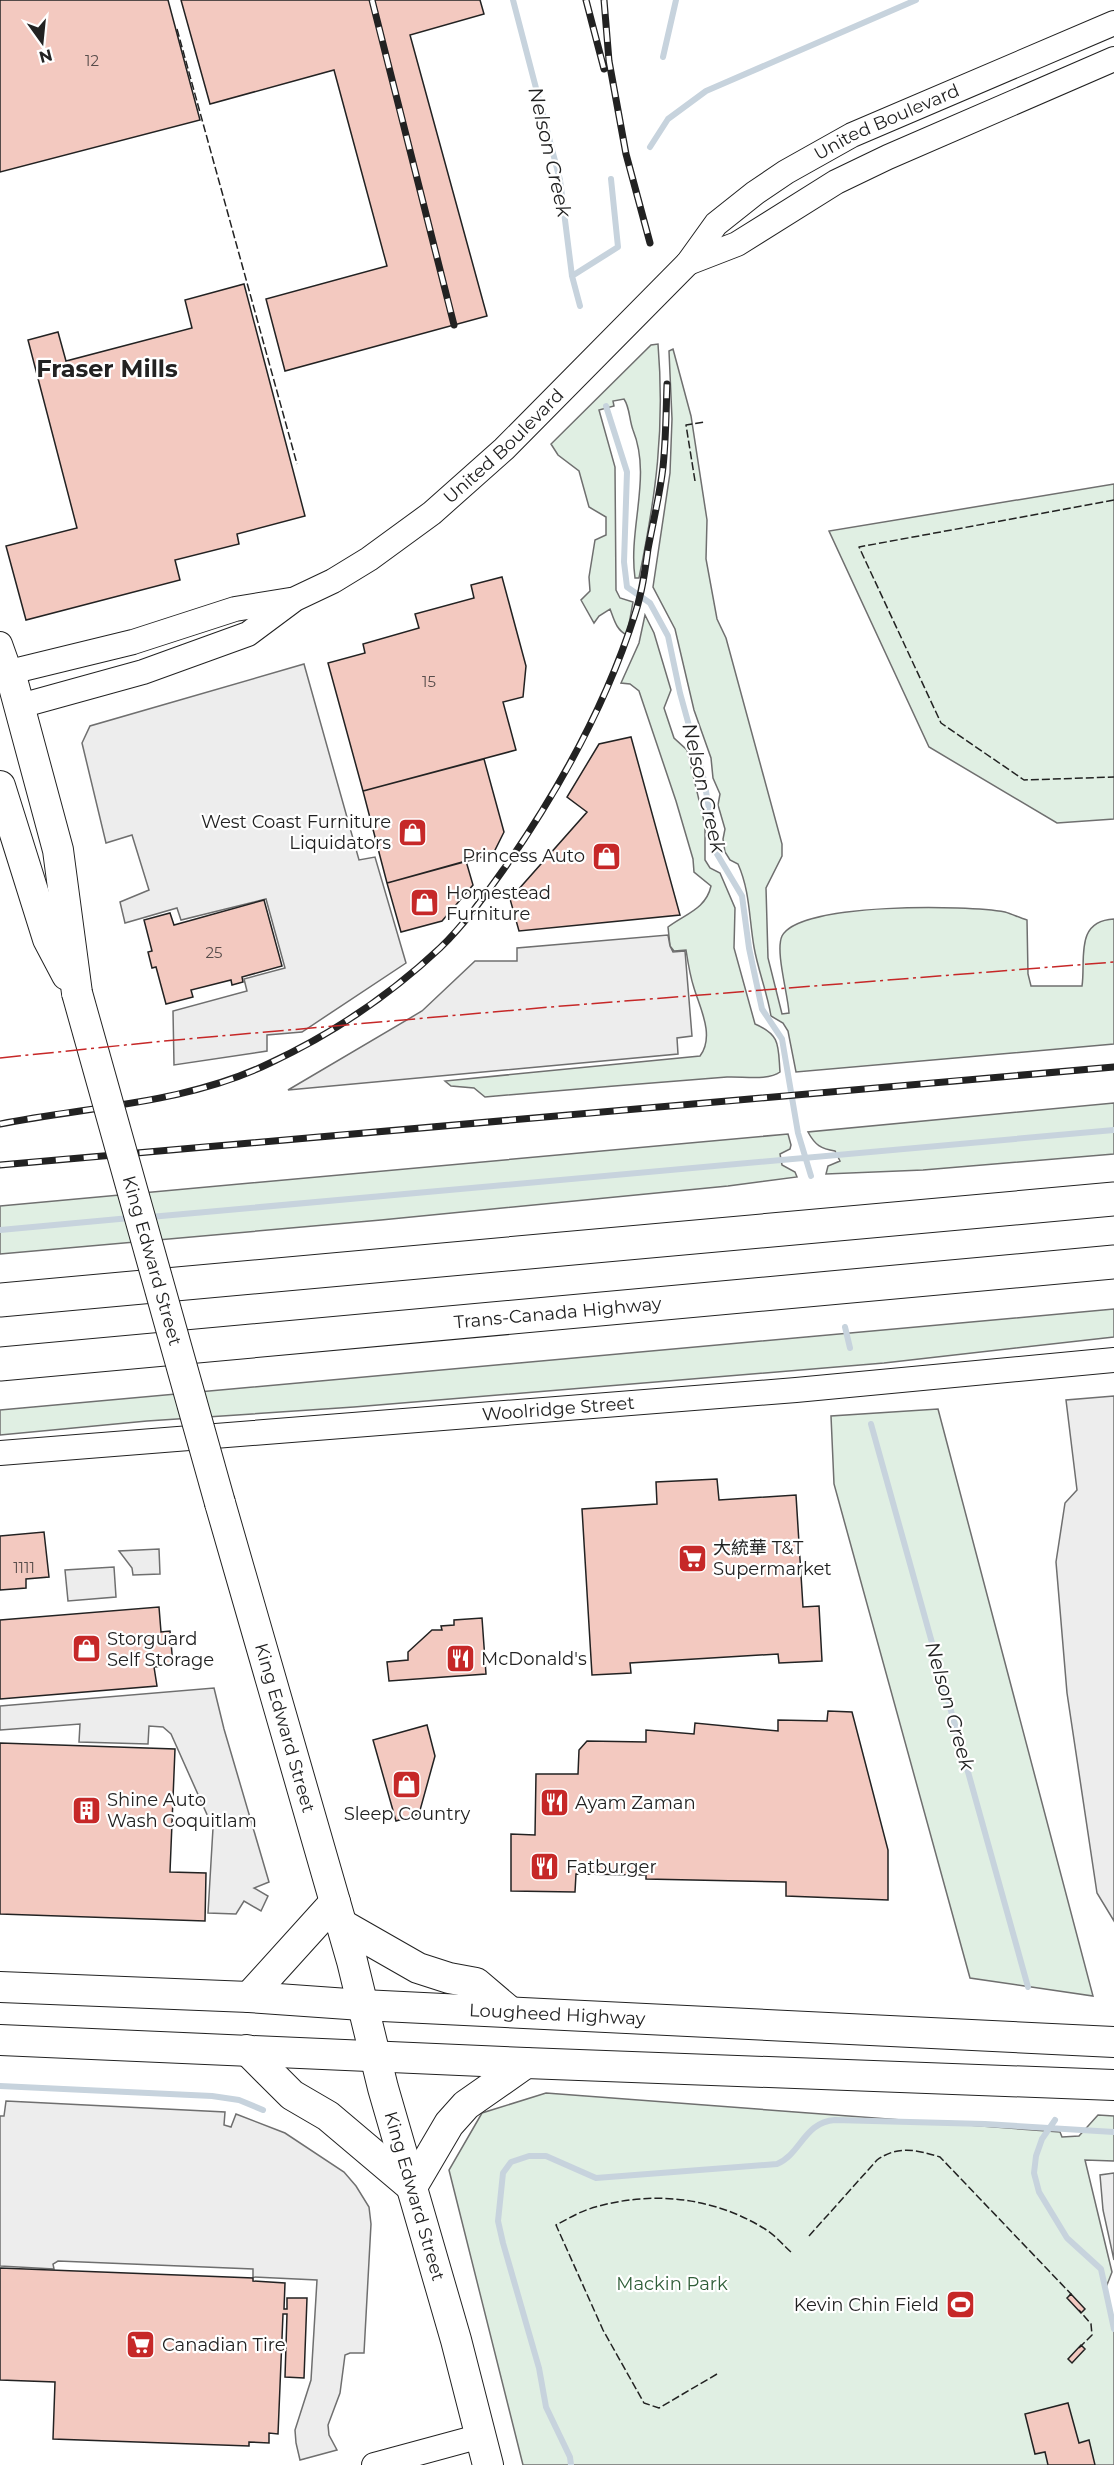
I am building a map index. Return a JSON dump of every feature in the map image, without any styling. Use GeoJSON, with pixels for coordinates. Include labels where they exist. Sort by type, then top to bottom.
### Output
{"type":"FeatureCollection","features":[{"type":"Feature","properties":{"kind":"highway"},"geometry":{"type":"LineString","coordinates":[[0,1300],[1114,1199]]}},
{"type":"Feature","properties":{"kind":"highway","name":"Trans-Canada Highway"},"geometry":{"type":"LineString","coordinates":[[0,1364],[1114,1262]]}},
{"type":"Feature","properties":{"kind":"main road","name":"King Edward Street"},"geometry":{"type":"LineString","coordinates":[[3,664],[10,708],[58,850],[76,993],[338,1913],[488,2465]]}},
{"type":"Feature","properties":{"kind":"main road","name":"King Edward Street"},"geometry":{"type":"LineString","coordinates":[[0,786],[48,939],[76,993]]}},
{"type":"Feature","properties":{"kind":"main road"},"geometry":{"type":"LineString","coordinates":[[249,1997],[338,1913],[418,1968],[449,1978],[476,1983],[509,2011]]}},
{"type":"Feature","properties":{"kind":"main road","name":"Lougheed Highway"},"geometry":{"type":"LineString","coordinates":[[0,1987],[249,1997],[362,2005],[1114,2042]]}},
{"type":"Feature","properties":{"kind":"main road"},"geometry":{"type":"LineString","coordinates":[[0,2040],[1114,2085]]}},
{"type":"Feature","properties":{"kind":"main road"},"geometry":{"type":"LineString","coordinates":[[247,2050],[292,2096],[328,2116],[412,2187],[449,2124],[466,2105],[526,2063]]}},
{"type":"Feature","properties":{"kind":"street","name":"United Boulevard"},"geometry":{"type":"LineString","coordinates":[[10,708],[143,672],[248,634],[295,599],[333,581],[369,559],[432,513],[504,449],[688,263],[716,224],[733,209],[817,153],[888,118],[1114,23]]}},
{"type":"Feature","properties":{"kind":"street","name":"United Boulevard"},"geometry":{"type":"LineString","coordinates":[[688,263],[737,244],[836,182],[1114,58]]}},
{"type":"Feature","properties":{"kind":"street","name":"United Boulevard"},"geometry":{"type":"LineString","coordinates":[[3,664],[133,642],[235,609],[295,599]]}},
{"type":"Feature","properties":{"kind":"street","name":"Woolridge Street"},"geometry":{"type":"LineString","coordinates":[[0,1453],[796,1390],[1114,1360]]}},
{"type":"Feature","properties":{"kind":"street"},"geometry":{"type":"LineString","coordinates":[[374,2465],[481,2436]]}},
{"type":"Feature","properties":{"kind":"green space"},"geometry":{"type":"Polygon","coordinates":[[[658,344],[660,434],[658,462],[639,578],[635,578],[634,559],[640,484],[638,448],[624,399],[613,401],[614,406],[599,410],[615,467],[616,590],[620,598],[633,602],[627,635],[618,627],[610,609],[599,616],[594,623],[581,600],[590,591],[589,577],[595,540],[606,535],[606,517],[589,507],[579,471],[558,455],[551,444],[651,345],[658,344]]]}},
{"type":"Feature","properties":{"kind":"green space"},"geometry":{"type":"Polygon","coordinates":[[[673,349],[691,416],[707,520],[706,559],[717,619],[726,638],[782,844],[782,856],[766,888],[768,958],[782,1014],[789,1013],[780,952],[782,936],[795,925],[819,917],[851,912],[923,908],[957,908],[1008,913],[1027,920],[1028,974],[1031,986],[1082,986],[1083,954],[1087,934],[1101,921],[1114,919],[1114,1044],[796,1072],[788,1031],[783,1023],[771,1016],[756,956],[742,874],[738,864],[730,860],[725,852],[723,839],[725,829],[718,805],[720,794],[713,778],[711,758],[694,710],[675,629],[653,587],[670,473],[672,419],[669,351],[673,349]]]}},
{"type":"Feature","properties":{"kind":"green space"},"geometry":{"type":"Polygon","coordinates":[[[1114,484],[1114,819],[1057,823],[929,747],[829,531],[1114,484]]]}},
{"type":"Feature","properties":{"kind":"green space"},"geometry":{"type":"Polygon","coordinates":[[[645,615],[654,633],[671,690],[664,708],[674,738],[687,750],[705,825],[705,860],[710,868],[720,873],[735,908],[734,948],[755,1024],[770,1032],[777,1042],[780,1072],[762,1077],[727,1077],[485,1097],[474,1088],[451,1086],[445,1081],[700,1056],[704,1048],[705,1022],[691,979],[686,950],[674,951],[670,946],[668,927],[700,906],[711,886],[694,872],[693,859],[676,801],[639,691],[630,684],[621,683],[639,643],[645,615]]]}},
{"type":"Feature","properties":{"kind":"green space"},"geometry":{"type":"Polygon","coordinates":[[[1114,1103],[1114,1154],[923,1170],[826,1174],[828,1166],[840,1161],[835,1151],[819,1146],[808,1132],[1114,1103]]]}},
{"type":"Feature","properties":{"kind":"green space"},"geometry":{"type":"Polygon","coordinates":[[[788,1134],[791,1145],[790,1149],[780,1154],[782,1165],[795,1172],[797,1177],[728,1186],[381,1220],[0,1254],[0,1206],[788,1134]]]}},
{"type":"Feature","properties":{"kind":"green space"},"geometry":{"type":"Polygon","coordinates":[[[1114,1309],[1114,1337],[884,1363],[354,1407],[147,1421],[0,1435],[0,1410],[1114,1309]]]}},
{"type":"Feature","properties":{"kind":"green space"},"geometry":{"type":"Polygon","coordinates":[[[938,1409],[1093,1996],[970,1978],[834,1484],[831,1416],[938,1409]]]}},
{"type":"Feature","properties":{"kind":"green space","name":"Mackin Park"},"geometry":{"type":"Polygon","coordinates":[[[546,2093],[1060,2132],[1062,2137],[1079,2136],[1098,2115],[1114,2116],[1114,2161],[1085,2160],[1112,2272],[1105,2290],[1114,2324],[1114,2465],[523,2465],[449,2170],[482,2113],[546,2093]]]}},
{"type":"Feature","properties":{"kind":"shaded area"},"geometry":{"type":"Polygon","coordinates":[[[304,664],[359,860],[375,857],[406,963],[302,1032],[267,1035],[267,1051],[174,1065],[173,1011],[247,991],[244,979],[285,968],[266,899],[181,920],[177,908],[125,923],[120,902],[149,890],[132,835],[106,843],[82,743],[90,726],[304,664]]]}},
{"type":"Feature","properties":{"kind":"shaded area"},"geometry":{"type":"Polygon","coordinates":[[[668,935],[673,952],[685,951],[692,1036],[677,1038],[678,1054],[288,1090],[422,1011],[475,961],[517,961],[517,948],[668,935]]]}},
{"type":"Feature","properties":{"kind":"shaded area"},"geometry":{"type":"Polygon","coordinates":[[[1114,1396],[1114,1921],[1097,1893],[1067,1693],[1056,1562],[1065,1503],[1077,1490],[1066,1400],[1114,1396]]]}},
{"type":"Feature","properties":{"kind":"shaded area"},"geometry":{"type":"Polygon","coordinates":[[[159,1549],[160,1574],[133,1575],[132,1568],[119,1551],[159,1549]]]}},
{"type":"Feature","properties":{"kind":"shaded area"},"geometry":{"type":"Polygon","coordinates":[[[114,1567],[116,1597],[68,1601],[65,1570],[114,1567]]]}},
{"type":"Feature","properties":{"kind":"shaded area"},"geometry":{"type":"Polygon","coordinates":[[[214,1688],[269,1882],[254,1888],[268,1896],[261,1911],[244,1901],[236,1914],[208,1913],[213,1828],[171,1734],[163,1727],[149,1726],[148,1744],[79,1742],[80,1724],[0,1730],[0,1706],[214,1688]]]}},
{"type":"Feature","properties":{"kind":"shaded area"},"geometry":{"type":"Polygon","coordinates":[[[6,2101],[225,2112],[224,2125],[231,2127],[236,2114],[285,2133],[344,2172],[369,2207],[371,2224],[364,2353],[345,2355],[340,2393],[328,2425],[329,2435],[337,2450],[300,2460],[296,2443],[295,2430],[311,2380],[317,2280],[253,2277],[253,2269],[58,2261],[53,2264],[54,2269],[0,2266],[0,2116],[4,2116],[6,2101]]]}},
{"type":"Feature","properties":{"kind":"shaded area"},"geometry":{"type":"Polygon","coordinates":[[[1114,2173],[1114,2260],[1103,2210],[1100,2175],[1114,2173]]]}},
{"type":"Feature","properties":{"kind":"building"},"geometry":{"type":"Polygon","coordinates":[[[0,0],[168,0],[200,120],[0,172],[0,0]]]}},
{"type":"Feature","properties":{"kind":"building"},"geometry":{"type":"Polygon","coordinates":[[[181,0],[480,0],[484,14],[410,35],[487,316],[285,371],[266,299],[387,266],[334,70],[210,104],[181,0]]]}},
{"type":"Feature","properties":{"kind":"building"},"geometry":{"type":"Polygon","coordinates":[[[244,284],[305,516],[237,534],[239,544],[175,560],[180,580],[26,620],[6,546],[77,528],[28,340],[58,332],[66,361],[192,328],[185,300],[244,284]]]}},
{"type":"Feature","properties":{"kind":"building"},"geometry":{"type":"Polygon","coordinates":[[[502,577],[526,666],[523,697],[503,702],[516,750],[363,791],[328,663],[365,653],[363,644],[419,628],[415,614],[474,598],[471,585],[502,577]]]}},
{"type":"Feature","properties":{"kind":"building","name":"Princess Auto"},"geometry":{"type":"Polygon","coordinates":[[[631,737],[680,915],[519,931],[510,899],[587,812],[567,797],[599,744],[631,737]]]}},
{"type":"Feature","properties":{"kind":"building"},"geometry":{"type":"Polygon","coordinates":[[[484,759],[504,832],[493,854],[387,883],[363,791],[484,759]]]}},
{"type":"Feature","properties":{"kind":"building","name":"Homestead Furniture"},"geometry":{"type":"Polygon","coordinates":[[[466,861],[473,885],[442,921],[401,932],[387,883],[466,861]]]}},
{"type":"Feature","properties":{"kind":"building"},"geometry":{"type":"Polygon","coordinates":[[[264,900],[282,966],[242,977],[243,982],[232,985],[231,980],[191,990],[193,997],[166,1004],[156,967],[152,968],[148,952],[152,951],[144,920],[170,913],[174,925],[264,900]]]}},
{"type":"Feature","properties":{"kind":"building","name":"大統華 T&T Supermarket"},"geometry":{"type":"Polygon","coordinates":[[[717,1479],[719,1500],[796,1495],[803,1607],[819,1606],[822,1661],[779,1663],[778,1654],[630,1663],[631,1673],[592,1675],[582,1509],[657,1504],[656,1482],[717,1479]]]}},
{"type":"Feature","properties":{"kind":"building"},"geometry":{"type":"Polygon","coordinates":[[[44,1532],[49,1577],[26,1579],[26,1588],[0,1590],[0,1536],[44,1532]]]}},
{"type":"Feature","properties":{"kind":"building","name":"Storguard Self Storage"},"geometry":{"type":"Polygon","coordinates":[[[159,1607],[161,1632],[170,1631],[173,1665],[154,1667],[157,1686],[0,1699],[0,1620],[159,1607]]]}},
{"type":"Feature","properties":{"kind":"building"},"geometry":{"type":"Polygon","coordinates":[[[482,1618],[486,1674],[389,1681],[387,1662],[408,1660],[408,1652],[432,1630],[442,1630],[441,1626],[454,1625],[454,1620],[482,1618]]]}},
{"type":"Feature","properties":{"kind":"building"},"geometry":{"type":"Polygon","coordinates":[[[828,1711],[852,1712],[888,1850],[888,1900],[786,1896],[786,1882],[646,1879],[646,1875],[576,1874],[575,1892],[511,1891],[511,1834],[535,1835],[536,1774],[578,1774],[579,1750],[587,1741],[646,1742],[646,1730],[694,1734],[695,1723],[778,1731],[778,1720],[827,1721],[828,1711]]]}},
{"type":"Feature","properties":{"kind":"building","name":"Sleep Country"},"geometry":{"type":"Polygon","coordinates":[[[427,1725],[435,1756],[419,1814],[396,1821],[373,1740],[427,1725]]]}},
{"type":"Feature","properties":{"kind":"building","name":"Shine Auto Wash Coquitlam"},"geometry":{"type":"Polygon","coordinates":[[[0,1743],[175,1749],[170,1872],[206,1873],[205,1921],[0,1914],[0,1743]]]}},
{"type":"Feature","properties":{"kind":"building","name":"Canadian Tire"},"geometry":{"type":"Polygon","coordinates":[[[0,2268],[253,2278],[253,2281],[285,2283],[284,2309],[287,2309],[287,2298],[307,2298],[304,2378],[285,2377],[287,2314],[283,2314],[278,2434],[269,2433],[269,2443],[249,2442],[249,2446],[53,2439],[55,2382],[0,2380],[0,2268]]]}},
{"type":"Feature","properties":{"kind":"building"},"geometry":{"type":"Polygon","coordinates":[[[1071,2294],[1085,2309],[1081,2313],[1067,2298],[1071,2294]]]}},
{"type":"Feature","properties":{"kind":"building"},"geometry":{"type":"Polygon","coordinates":[[[1081,2345],[1085,2349],[1072,2363],[1068,2359],[1081,2345]]]}},
{"type":"Feature","properties":{"kind":"building"},"geometry":{"type":"Polygon","coordinates":[[[1068,2403],[1079,2443],[1089,2440],[1095,2465],[1048,2465],[1045,2452],[1035,2454],[1025,2414],[1068,2403]]]}},
{"type":"Feature","properties":{"kind":"waterway","name":"Nelson Creek"},"geometry":{"type":"LineString","coordinates":[[513,0],[560,180],[572,276],[580,306]]}},
{"type":"Feature","properties":{"kind":"waterway"},"geometry":{"type":"LineString","coordinates":[[663,57],[676,0]]}},
{"type":"Feature","properties":{"kind":"waterway"},"geometry":{"type":"LineString","coordinates":[[650,147],[668,119],[706,91],[916,0]]}},
{"type":"Feature","properties":{"kind":"waterway"},"geometry":{"type":"LineString","coordinates":[[572,276],[618,247],[611,179]]}},
{"type":"Feature","properties":{"kind":"waterway","name":"Nelson Creek"},"geometry":{"type":"LineString","coordinates":[[606,406],[627,472],[624,562],[627,587],[650,603],[668,636],[680,693],[704,780],[717,854],[742,896],[749,948],[762,1009],[782,1039],[798,1133],[811,1176]]}},
{"type":"Feature","properties":{"kind":"waterway"},"geometry":{"type":"LineString","coordinates":[[150,1217],[1114,1130]]}},
{"type":"Feature","properties":{"kind":"waterway"},"geometry":{"type":"LineString","coordinates":[[0,1230],[130,1218]]}},
{"type":"Feature","properties":{"kind":"waterway","name":"Nelson Creek"},"geometry":{"type":"LineString","coordinates":[[845,1327],[850,1348]]}},
{"type":"Feature","properties":{"kind":"waterway","name":"Nelson Creek"},"geometry":{"type":"LineString","coordinates":[[871,1424],[1028,1987]]}},
{"type":"Feature","properties":{"kind":"waterway"},"geometry":{"type":"LineString","coordinates":[[0,2086],[212,2096],[239,2100],[263,2110]]}},
{"type":"Feature","properties":{"kind":"waterway"},"geometry":{"type":"LineString","coordinates":[[571,2465],[570,2457],[546,2407],[539,2368],[498,2221],[503,2173],[511,2162],[529,2156],[546,2156],[596,2178],[777,2164],[792,2153],[816,2126],[835,2120],[985,2124],[1114,2132]]}},
{"type":"Feature","properties":{"kind":"waterway","name":"Nelson Creek"},"geometry":{"type":"LineString","coordinates":[[1055,2120],[1042,2139],[1036,2156],[1034,2173],[1039,2192],[1067,2238],[1101,2269],[1114,2329]]}},
{"type":"Feature","properties":{"kind":"railway"},"geometry":{"type":"LineString","coordinates":[[372,0],[454,325]]}},
{"type":"Feature","properties":{"kind":"railway"},"geometry":{"type":"LineString","coordinates":[[586,0],[604,69]]}},
{"type":"Feature","properties":{"kind":"railway"},"geometry":{"type":"LineString","coordinates":[[604,0],[609,61],[626,154],[650,243]]}},
{"type":"Feature","properties":{"kind":"railway"},"geometry":{"type":"LineString","coordinates":[[0,1124],[171,1096],[238,1077],[293,1052],[360,1012],[401,982],[458,929],[506,866],[545,807],[596,713],[623,648],[640,598],[660,487],[665,446],[667,384]]}},
{"type":"Feature","properties":{"kind":"railway"},"geometry":{"type":"LineString","coordinates":[[0,1165],[1114,1067]]}},
{"type":"Feature","properties":{"kind":"fence"},"geometry":{"type":"LineString","coordinates":[[177,29],[297,464]]}},
{"type":"Feature","properties":{"kind":"fence"},"geometry":{"type":"LineString","coordinates":[[695,481],[686,425],[705,422]]}},
{"type":"Feature","properties":{"kind":"fence"},"geometry":{"type":"LineString","coordinates":[[1114,500],[859,547],[941,723],[1024,780],[1114,777]]}},
{"type":"Feature","properties":{"kind":"fence"},"geometry":{"type":"LineString","coordinates":[[809,2236],[877,2160],[892,2152],[908,2150],[923,2152],[940,2157],[1071,2294],[1068,2297]]}},
{"type":"Feature","properties":{"kind":"fence"},"geometry":{"type":"LineString","coordinates":[[717,2374],[659,2408],[644,2403],[603,2330],[556,2225],[585,2211],[611,2203],[634,2199],[679,2200],[702,2203],[745,2218],[769,2231],[792,2253]]}},
{"type":"Feature","properties":{"kind":"fence"},"geometry":{"type":"LineString","coordinates":[[1079,2310],[1091,2324],[1092,2335],[1079,2348]]}},
{"type":"Feature","properties":{"kind":"power"},"geometry":{"type":"LineString","coordinates":[[0,1058],[550,1007],[1114,962]]}},
{"type":"Feature","properties":{"kind":"place","name":"West Coast Furniture Liquidators"},"geometry":{"type":"Point","coordinates":[412,832]}},
{"type":"Feature","properties":{"kind":"place","name":"Princess Auto"},"geometry":{"type":"Point","coordinates":[606,856]}},
{"type":"Feature","properties":{"kind":"place","name":"Homestead Furniture"},"geometry":{"type":"Point","coordinates":[425,903]}},
{"type":"Feature","properties":{"kind":"place","name":"大統華 T&T Supermarket"},"geometry":{"type":"Point","coordinates":[692,1558]}},
{"type":"Feature","properties":{"kind":"place","name":"Storguard Self Storage"},"geometry":{"type":"Point","coordinates":[86,1649]}},
{"type":"Feature","properties":{"kind":"place","name":"McDonald's"},"geometry":{"type":"Point","coordinates":[460,1659]}},
{"type":"Feature","properties":{"kind":"place","name":"Sleep Country"},"geometry":{"type":"Point","coordinates":[407,1785]}},
{"type":"Feature","properties":{"kind":"place","name":"Ayam Zaman"},"geometry":{"type":"Point","coordinates":[554,1803]}},
{"type":"Feature","properties":{"kind":"place","name":"Shine Auto Wash Coquitlam"},"geometry":{"type":"Point","coordinates":[86,1810]}},
{"type":"Feature","properties":{"kind":"place","name":"Fatburger"},"geometry":{"type":"Point","coordinates":[545,1867]}},
{"type":"Feature","properties":{"kind":"place","name":"Kevin Chin Field"},"geometry":{"type":"Point","coordinates":[960,2305]}},
{"type":"Feature","properties":{"kind":"place","name":"Canadian Tire"},"geometry":{"type":"Point","coordinates":[141,2345]}},
{"type":"Feature","properties":{"kind":"district","name":"Fraser Mills"},"geometry":{"type":"Point","coordinates":[107,368]}}]}
